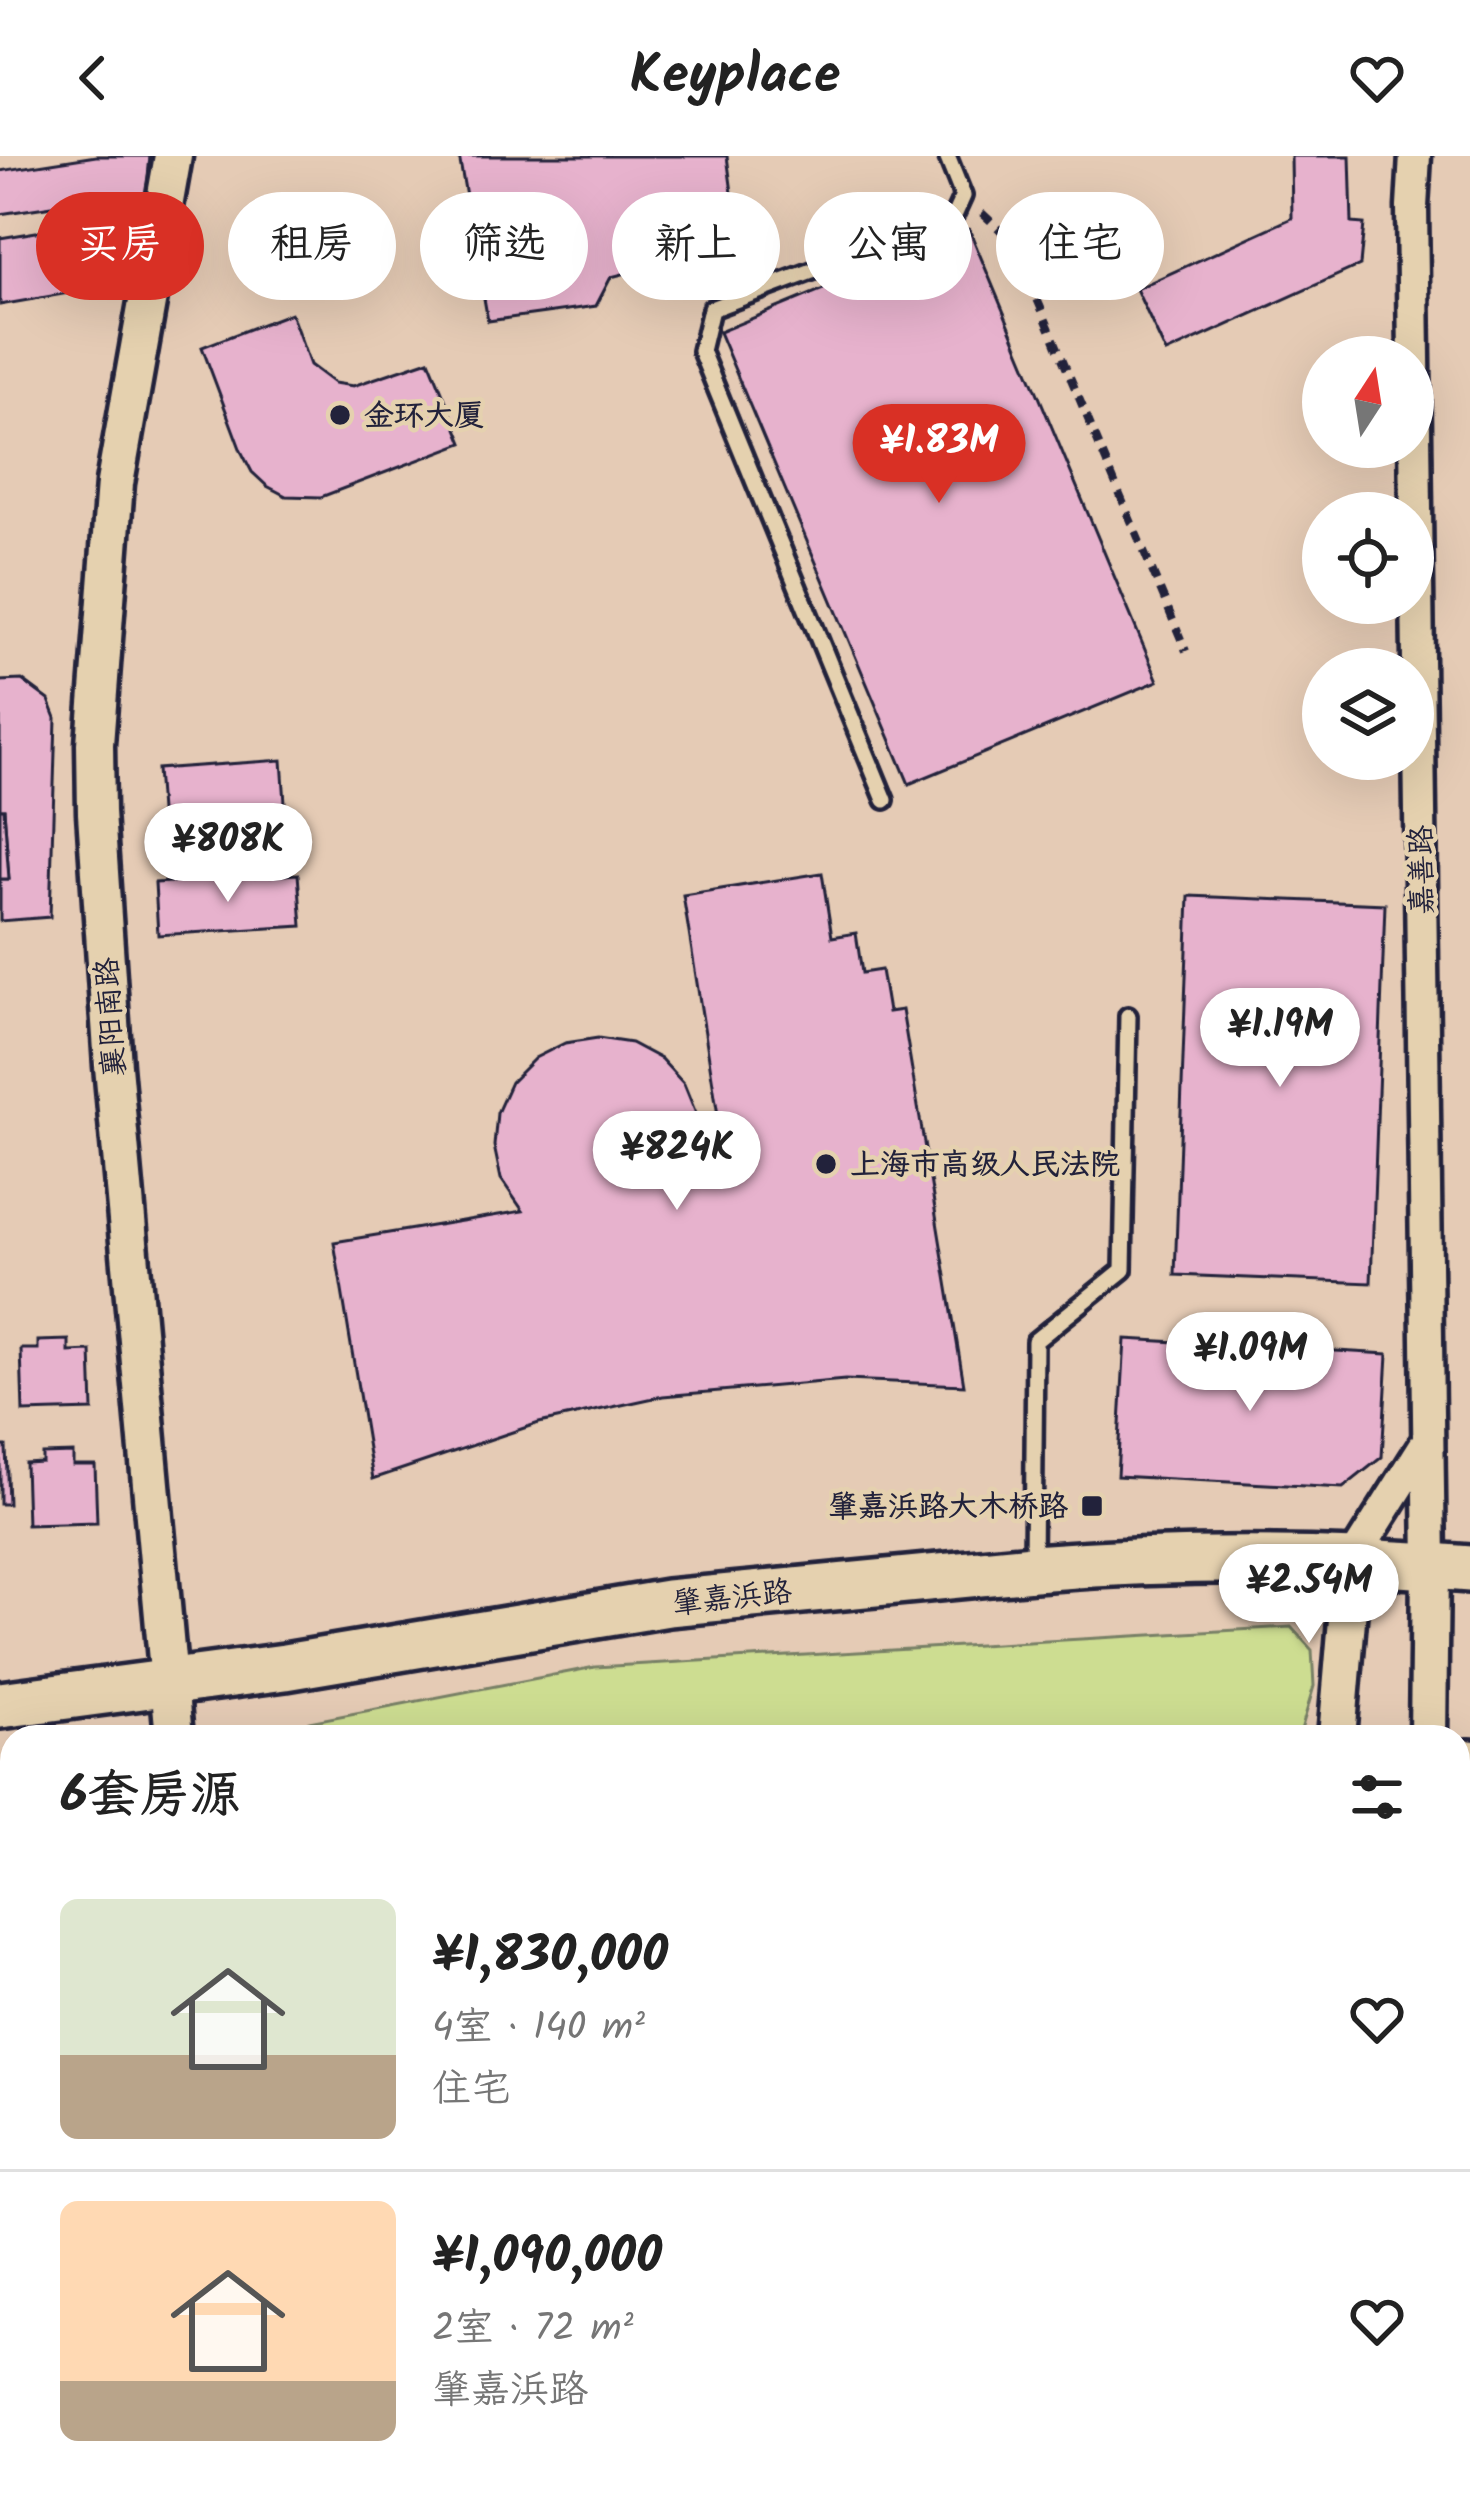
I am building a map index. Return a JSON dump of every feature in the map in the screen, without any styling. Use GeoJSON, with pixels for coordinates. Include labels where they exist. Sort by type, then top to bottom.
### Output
{"type":"FeatureCollection","features":[{"type":"Feature","properties":{"kind":"main road","name":"肇嘉浜路"},"geometry":{"type":"LineString","coordinates":[[0,1705],[285,1667],[668,1603],[1033,1568],[1352,1561],[1450,1567]]}},
{"type":"Feature","properties":{"kind":"street","name":"襄阳南路"},"geometry":{"type":"LineString","coordinates":[[173,156],[115,484],[95,744],[95,813],[113,1066],[173,1725]]}},
{"type":"Feature","properties":{"kind":"street","name":"嘉善路"},"geometry":{"type":"LineString","coordinates":[[1415,156],[1428,1439],[1450,1567]]}},
{"type":"Feature","properties":{"kind":"street"},"geometry":{"type":"LineString","coordinates":[[1338,1725],[1352,1561],[1428,1439]]}},
{"type":"Feature","properties":{"kind":"street"},"geometry":{"type":"LineString","coordinates":[[1430,1725],[1450,1567]]}},
{"type":"Feature","properties":{"kind":"lane"},"geometry":{"type":"LineString","coordinates":[[947,156],[961,192]]}},
{"type":"Feature","properties":{"kind":"lane"},"geometry":{"type":"LineString","coordinates":[[804,274],[711,309],[701,351],[885,800]]}},
{"type":"Feature","properties":{"kind":"lane"},"geometry":{"type":"LineString","coordinates":[[1033,1568],[1035,1341],[1123,1270],[1128,1016]]}},
{"type":"Feature","properties":{"kind":"path"},"geometry":{"type":"LineString","coordinates":[[972,204],[1013,242],[1186,651]]}},
{"type":"Feature","properties":{"kind":"green space"},"geometry":{"type":"Polygon","coordinates":[[[1291,1627],[1312,1650],[1314,1686],[1303,1725],[293,1725],[595,1667],[1291,1627]]]}},
{"type":"Feature","properties":{"kind":"building"},"geometry":{"type":"Polygon","coordinates":[[[96,156],[150,156],[147,192],[36,192],[36,208],[0,214],[0,171],[96,156]]]}},
{"type":"Feature","properties":{"kind":"building"},"geometry":{"type":"Polygon","coordinates":[[[459,156],[727,156],[732,192],[612,192],[612,277],[596,306],[488,321],[484,300],[588,300],[588,192],[465,192],[459,156]]]}},
{"type":"Feature","properties":{"kind":"building"},"geometry":{"type":"Polygon","coordinates":[[[1291,156],[1350,156],[1352,223],[1364,224],[1360,265],[1166,353],[1141,300],[1164,300],[1164,276],[1292,218],[1291,156]]]}},
{"type":"Feature","properties":{"kind":"building"},"geometry":{"type":"Polygon","coordinates":[[[36,232],[36,299],[0,305],[0,238],[36,232]]]}},
{"type":"Feature","properties":{"kind":"building"},"geometry":{"type":"Polygon","coordinates":[[[972,236],[1158,681],[909,784],[719,332],[804,297],[972,300],[972,236]]]}},
{"type":"Feature","properties":{"kind":"building","name":"金环大厦"},"geometry":{"type":"Polygon","coordinates":[[[291,313],[310,365],[334,383],[353,386],[429,360],[463,443],[321,497],[286,496],[267,486],[252,472],[241,451],[202,347],[291,313]]]}},
{"type":"Feature","properties":{"kind":"building"},"geometry":{"type":"Polygon","coordinates":[[[22,680],[49,700],[56,718],[50,917],[0,921],[0,879],[9,879],[4,809],[0,809],[0,681],[22,680]]]}},
{"type":"Feature","properties":{"kind":"building"},"geometry":{"type":"Polygon","coordinates":[[[282,760],[286,817],[161,825],[157,769],[282,760]]]}},
{"type":"Feature","properties":{"kind":"building"},"geometry":{"type":"Polygon","coordinates":[[[0,809],[4,809],[9,879],[0,879],[0,809]]]}},
{"type":"Feature","properties":{"kind":"building","name":"上海市高级人民法院"},"geometry":{"type":"Polygon","coordinates":[[[822,873],[832,937],[856,933],[862,973],[881,970],[888,1012],[902,1010],[964,1385],[845,1380],[663,1396],[539,1423],[373,1479],[334,1242],[523,1211],[501,1179],[494,1146],[497,1113],[511,1082],[535,1058],[565,1043],[598,1038],[631,1043],[661,1059],[684,1084],[697,1116],[700,1149],[690,1184],[728,1178],[683,895],[822,873]]]}},
{"type":"Feature","properties":{"kind":"building"},"geometry":{"type":"Polygon","coordinates":[[[298,874],[302,926],[158,935],[155,883],[298,874]]]}},
{"type":"Feature","properties":{"kind":"building"},"geometry":{"type":"Polygon","coordinates":[[[1189,896],[1385,904],[1371,1283],[1175,1275],[1189,896]]]}},
{"type":"Feature","properties":{"kind":"building"},"geometry":{"type":"Polygon","coordinates":[[[1125,1339],[1388,1354],[1382,1457],[1343,1488],[1117,1476],[1125,1339]]]}},
{"type":"Feature","properties":{"kind":"building"},"geometry":{"type":"Polygon","coordinates":[[[69,1340],[69,1352],[91,1351],[93,1410],[23,1412],[21,1349],[38,1349],[38,1341],[69,1340]]]}},
{"type":"Feature","properties":{"kind":"building"},"geometry":{"type":"Polygon","coordinates":[[[0,1446],[6,1446],[8,1504],[0,1504],[0,1446]]]}},
{"type":"Feature","properties":{"kind":"building"},"geometry":{"type":"Polygon","coordinates":[[[73,1453],[73,1465],[95,1465],[97,1523],[27,1525],[25,1463],[42,1462],[42,1454],[73,1453]]]}},
{"type":"Feature","properties":{"kind":"place","name":"金环大厦"},"geometry":{"type":"Point","coordinates":[340,415]}},
{"type":"Feature","properties":{"kind":"place","name":"上海市高级人民法院"},"geometry":{"type":"Point","coordinates":[826,1164]}},
{"type":"Feature","properties":{"kind":"place","name":"肇嘉浜路大木桥路"},"geometry":{"type":"Point","coordinates":[1092,1506]}}]}
